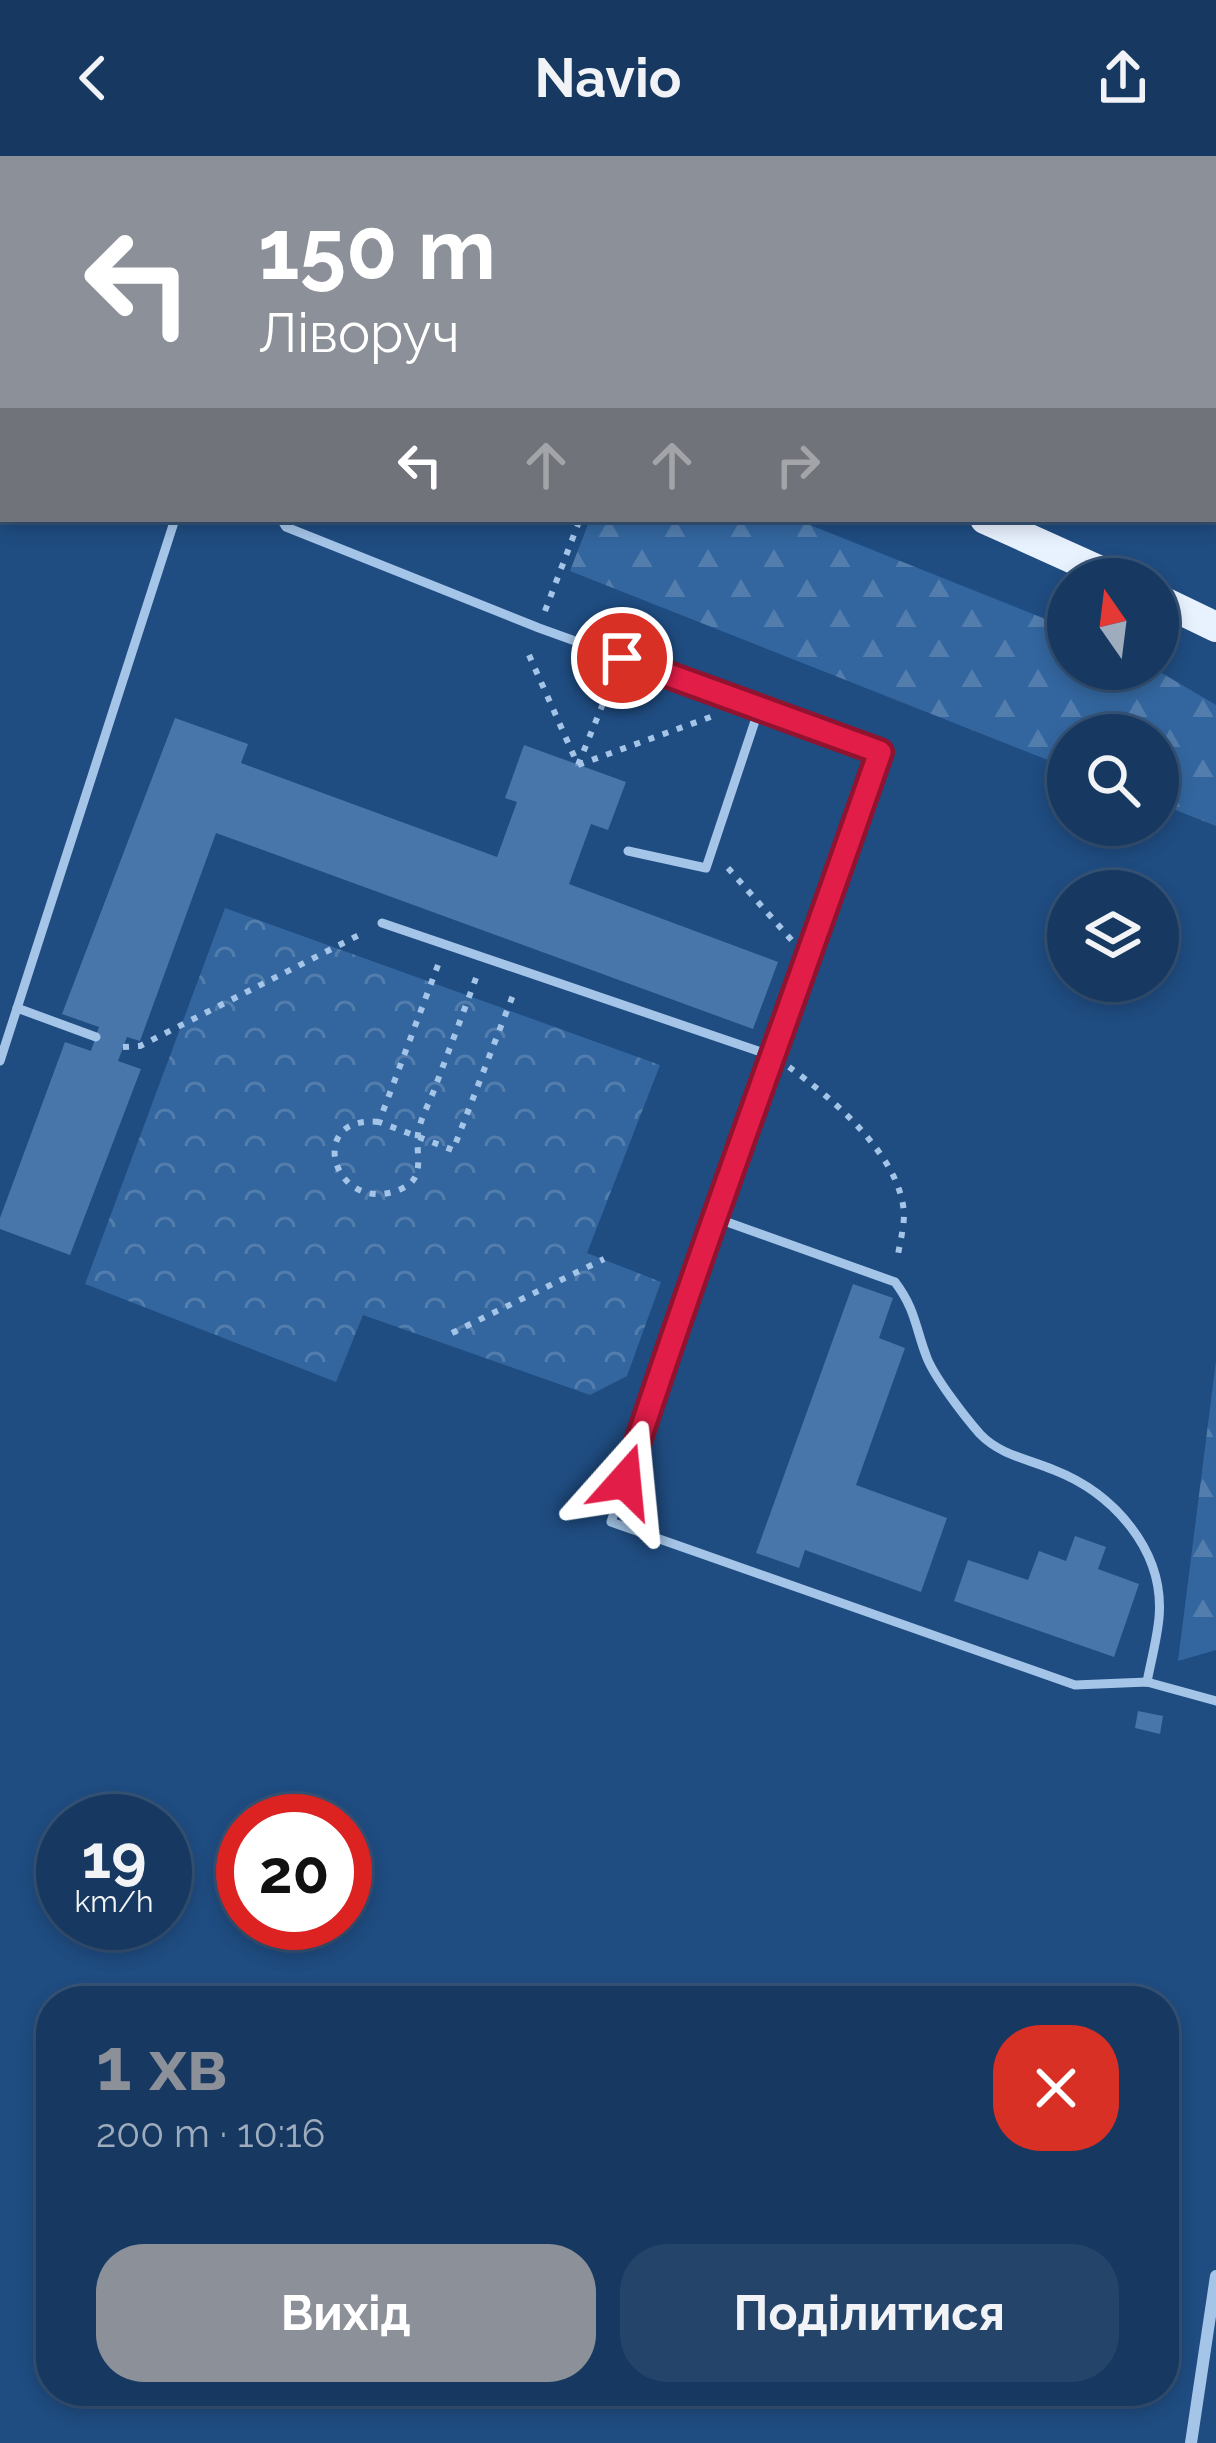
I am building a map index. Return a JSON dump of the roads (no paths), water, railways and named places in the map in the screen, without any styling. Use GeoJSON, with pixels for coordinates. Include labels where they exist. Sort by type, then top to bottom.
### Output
{"type":"FeatureCollection","features":[{"type":"Feature","properties":{"kind":"main road"},"geometry":{"type":"LineString","coordinates":[[992,522],[1071,558]]}},
{"type":"Feature","properties":{"kind":"main road"},"geometry":{"type":"LineString","coordinates":[[1179,608],[1216,627]]}},
{"type":"Feature","properties":{"kind":"street"},"geometry":{"type":"LineString","coordinates":[[1191,2443],[1216,2276]]}},
{"type":"Feature","properties":{"kind":"lane"},"geometry":{"type":"LineString","coordinates":[[0,1061],[174,522]]}},
{"type":"Feature","properties":{"kind":"lane"},"geometry":{"type":"LineString","coordinates":[[283,522],[622,658],[880,752],[713,1217],[611,1522],[1075,1685],[1147,1682],[1216,1701]]}},
{"type":"Feature","properties":{"kind":"lane"},"geometry":{"type":"LineString","coordinates":[[628,850],[706,868],[755,705]]}},
{"type":"Feature","properties":{"kind":"lane"},"geometry":{"type":"LineString","coordinates":[[382,923],[773,1056]]}},
{"type":"Feature","properties":{"kind":"lane"},"geometry":{"type":"LineString","coordinates":[[17,1008],[96,1036]]}},
{"type":"Feature","properties":{"kind":"lane"},"geometry":{"type":"LineString","coordinates":[[713,1217],[895,1282],[913,1306],[928,1361],[981,1435],[1011,1456],[1056,1471],[1100,1495],[1133,1526],[1153,1569],[1160,1614],[1147,1682]]}}]}
